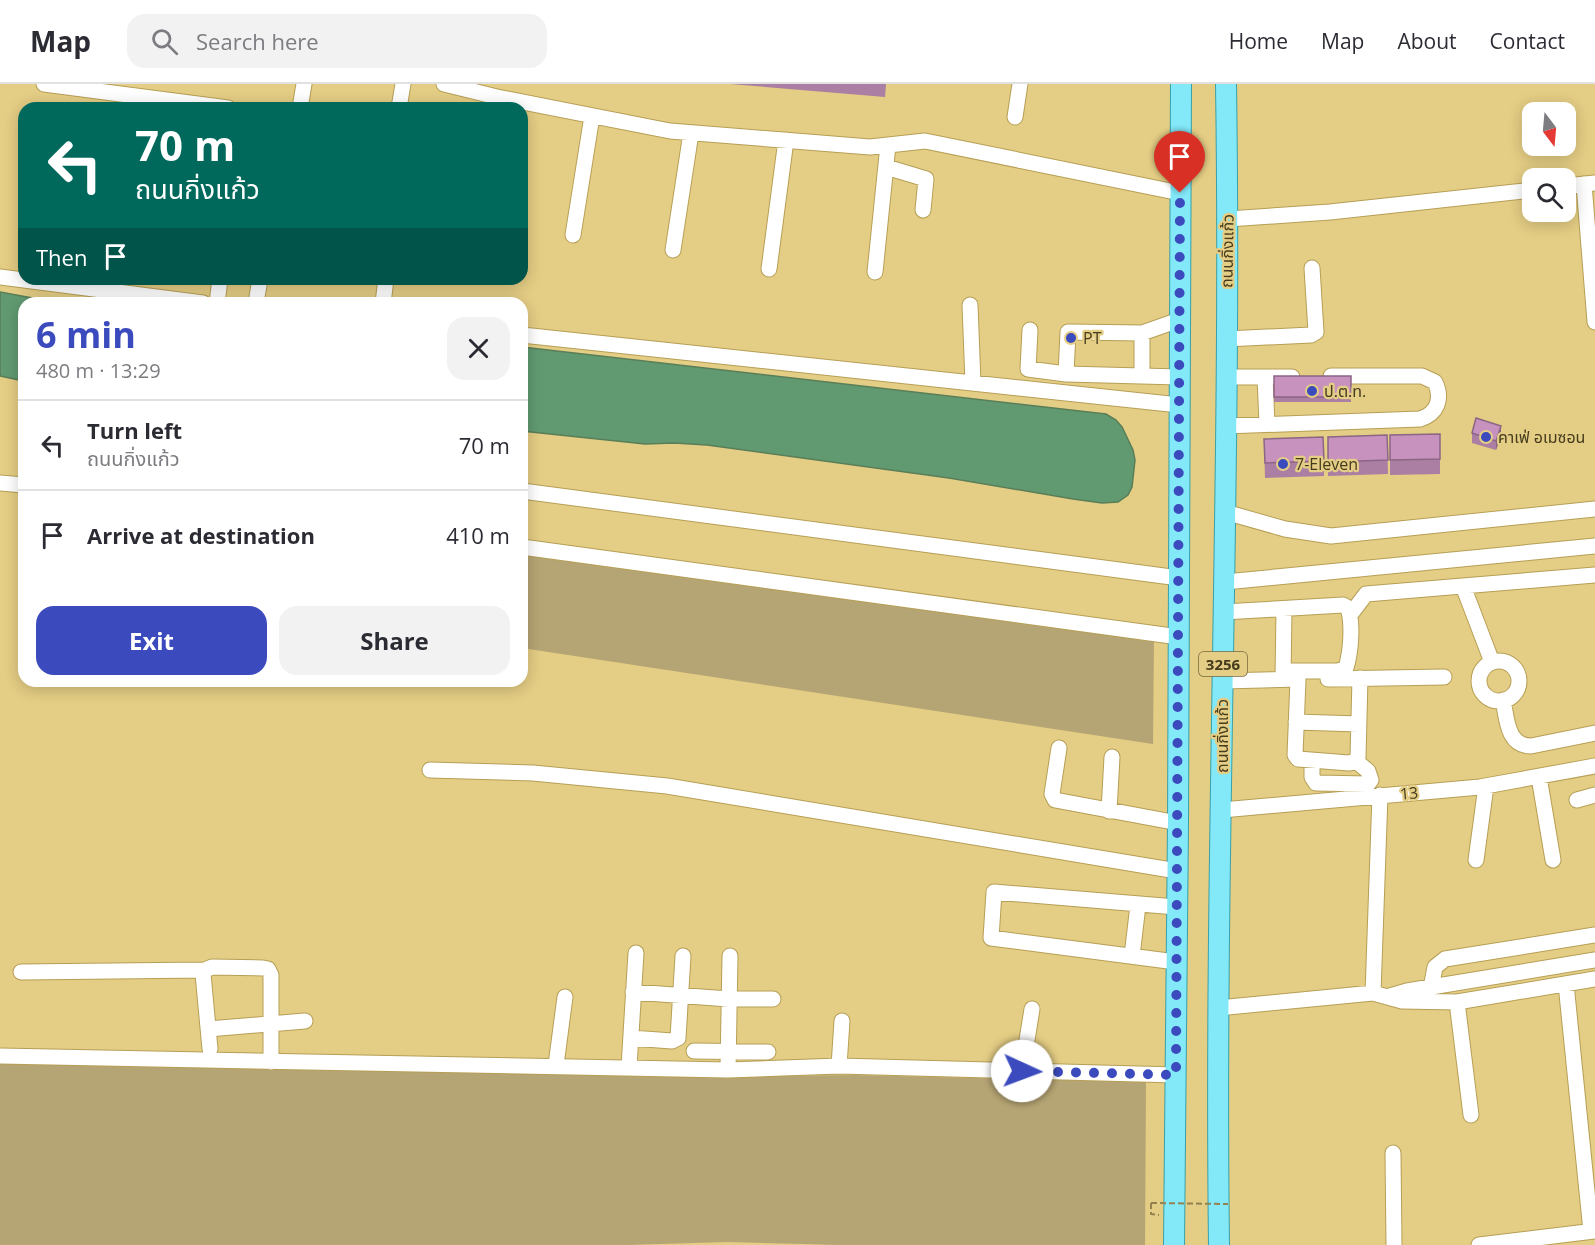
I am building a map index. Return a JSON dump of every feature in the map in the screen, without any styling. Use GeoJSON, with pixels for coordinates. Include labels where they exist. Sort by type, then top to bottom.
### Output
{"type":"FeatureCollection","features":[{"type":"Feature","properties":{"kind":"main road","name":"3256"},"geometry":{"type":"LineString","coordinates":[[1174,1245],[1181,84]]}},
{"type":"Feature","properties":{"kind":"main road","name":"ถนนกิ่งแก้ว"},"geometry":{"type":"LineString","coordinates":[[1220,1245],[1218,1008],[1225,582],[1228,219],[1226,84]]}},
{"type":"Feature","properties":{"kind":"street"},"geometry":{"type":"LineString","coordinates":[[44,84],[182,102]]}},
{"type":"Feature","properties":{"kind":"street"},"geometry":{"type":"LineString","coordinates":[[301,102],[304,84]]}},
{"type":"Feature","properties":{"kind":"street"},"geometry":{"type":"LineString","coordinates":[[400,102],[403,84]]}},
{"type":"Feature","properties":{"kind":"street"},"geometry":{"type":"LineString","coordinates":[[444,84],[496,102]]}},
{"type":"Feature","properties":{"kind":"street"},"geometry":{"type":"LineString","coordinates":[[1015,117],[1020,84]]}},
{"type":"Feature","properties":{"kind":"street"},"geometry":{"type":"LineString","coordinates":[[528,107],[691,133],[870,147],[925,141],[1180,193]]}},
{"type":"Feature","properties":{"kind":"street"},"geometry":{"type":"LineString","coordinates":[[573,235],[592,116]]}},
{"type":"Feature","properties":{"kind":"street"},"geometry":{"type":"LineString","coordinates":[[673,250],[691,133]]}},
{"type":"Feature","properties":{"kind":"street"},"geometry":{"type":"LineString","coordinates":[[769,269],[786,141]]}},
{"type":"Feature","properties":{"kind":"street"},"geometry":{"type":"LineString","coordinates":[[875,272],[888,145]]}},
{"type":"Feature","properties":{"kind":"street"},"geometry":{"type":"LineString","coordinates":[[886,167],[926,179],[923,210]]}},
{"type":"Feature","properties":{"kind":"street"},"geometry":{"type":"LineString","coordinates":[[1589,183],[1595,322]]}},
{"type":"Feature","properties":{"kind":"street"},"geometry":{"type":"LineString","coordinates":[[1228,219],[1330,212],[1522,191]]}},
{"type":"Feature","properties":{"kind":"street"},"geometry":{"type":"LineString","coordinates":[[1226,339],[1311,335],[1316,332],[1312,268]]}},
{"type":"Feature","properties":{"kind":"street"},"geometry":{"type":"LineString","coordinates":[[0,277],[18,279]]}},
{"type":"Feature","properties":{"kind":"street"},"geometry":{"type":"LineString","coordinates":[[62,285],[156,297]]}},
{"type":"Feature","properties":{"kind":"street"},"geometry":{"type":"LineString","coordinates":[[970,305],[973,383]]}},
{"type":"Feature","properties":{"kind":"street"},"geometry":{"type":"LineString","coordinates":[[1066,374],[1068,332],[1142,333],[1179,320]]}},
{"type":"Feature","properties":{"kind":"street"},"geometry":{"type":"LineString","coordinates":[[1030,330],[1028,369],[1066,374],[1179,377]]}},
{"type":"Feature","properties":{"kind":"street"},"geometry":{"type":"LineString","coordinates":[[1142,333],[1142,375]]}},
{"type":"Feature","properties":{"kind":"street"},"geometry":{"type":"LineString","coordinates":[[528,336],[1179,405]]}},
{"type":"Feature","properties":{"kind":"street"},"geometry":{"type":"LineString","coordinates":[[1226,377],[1416,375],[1430,378],[1435,382],[1438,396],[1436,409],[1432,414],[1420,419],[1226,426]]}},
{"type":"Feature","properties":{"kind":"street"},"geometry":{"type":"LineString","coordinates":[[1265,377],[1267,424]]}},
{"type":"Feature","properties":{"kind":"street"},"geometry":{"type":"LineString","coordinates":[[0,483],[18,484]]}},
{"type":"Feature","properties":{"kind":"street"},"geometry":{"type":"LineString","coordinates":[[528,492],[1179,578]]}},
{"type":"Feature","properties":{"kind":"street"},"geometry":{"type":"LineString","coordinates":[[1225,512],[1285,529],[1331,536],[1595,509]]}},
{"type":"Feature","properties":{"kind":"street"},"geometry":{"type":"LineString","coordinates":[[1225,582],[1595,546]]}},
{"type":"Feature","properties":{"kind":"street"},"geometry":{"type":"LineString","coordinates":[[528,548],[1179,637]]}},
{"type":"Feature","properties":{"kind":"street"},"geometry":{"type":"LineString","coordinates":[[1350,615],[1366,594],[1595,575]]}},
{"type":"Feature","properties":{"kind":"street"},"geometry":{"type":"LineString","coordinates":[[1463,586],[1492,662]]}},
{"type":"Feature","properties":{"kind":"street"},"geometry":{"type":"LineString","coordinates":[[1223,612],[1343,605],[1348,608],[1350,615],[1349,660],[1346,668],[1338,671],[1223,681]]}},
{"type":"Feature","properties":{"kind":"street"},"geometry":{"type":"LineString","coordinates":[[1284,609],[1288,676],[1296,722],[1295,754],[1298,759],[1312,761],[1349,763],[1356,761]]}},
{"type":"Feature","properties":{"kind":"street"},"geometry":{"type":"LineString","coordinates":[[1492,662],[1511,664],[1518,674],[1519,680],[1515,692],[1503,700],[1486,696],[1480,684],[1482,671],[1492,662]]}},
{"type":"Feature","properties":{"kind":"street"},"geometry":{"type":"LineString","coordinates":[[1288,676],[1444,677]]}},
{"type":"Feature","properties":{"kind":"street"},"geometry":{"type":"LineString","coordinates":[[1356,761],[1358,757],[1360,678]]}},
{"type":"Feature","properties":{"kind":"street"},"geometry":{"type":"LineString","coordinates":[[1503,700],[1512,738],[1522,746],[1595,733]]}},
{"type":"Feature","properties":{"kind":"street"},"geometry":{"type":"LineString","coordinates":[[1296,722],[1359,724]]}},
{"type":"Feature","properties":{"kind":"street"},"geometry":{"type":"LineString","coordinates":[[1059,748],[1052,794],[1055,800],[1178,823]]}},
{"type":"Feature","properties":{"kind":"street"},"geometry":{"type":"LineString","coordinates":[[1109,811],[1112,757]]}},
{"type":"Feature","properties":{"kind":"street"},"geometry":{"type":"LineString","coordinates":[[1312,761],[1312,777],[1316,783],[1368,784],[1371,776],[1356,761]]}},
{"type":"Feature","properties":{"kind":"street","name":"13"},"geometry":{"type":"LineString","coordinates":[[1222,810],[1486,786],[1595,766]]}},
{"type":"Feature","properties":{"kind":"street"},"geometry":{"type":"LineString","coordinates":[[430,770],[533,773],[667,786],[1177,871]]}},
{"type":"Feature","properties":{"kind":"street"},"geometry":{"type":"LineString","coordinates":[[1539,777],[1553,860]]}},
{"type":"Feature","properties":{"kind":"street"},"geometry":{"type":"LineString","coordinates":[[1476,860],[1486,786]]}},
{"type":"Feature","properties":{"kind":"street"},"geometry":{"type":"LineString","coordinates":[[1380,795],[1380,995]]}},
{"type":"Feature","properties":{"kind":"street"},"geometry":{"type":"LineString","coordinates":[[1577,800],[1595,795]]}},
{"type":"Feature","properties":{"kind":"street"},"geometry":{"type":"LineString","coordinates":[[1176,908],[994,892],[991,938],[1176,962]]}},
{"type":"Feature","properties":{"kind":"street"},"geometry":{"type":"LineString","coordinates":[[1132,956],[1138,905]]}},
{"type":"Feature","properties":{"kind":"street"},"geometry":{"type":"LineString","coordinates":[[1431,988],[1435,967],[1445,959],[1595,935]]}},
{"type":"Feature","properties":{"kind":"street"},"geometry":{"type":"LineString","coordinates":[[629,1067],[636,953]]}},
{"type":"Feature","properties":{"kind":"street"},"geometry":{"type":"LineString","coordinates":[[631,1038],[676,1041],[678,1038],[683,956]]}},
{"type":"Feature","properties":{"kind":"street"},"geometry":{"type":"LineString","coordinates":[[728,1070],[730,956]]}},
{"type":"Feature","properties":{"kind":"street"},"geometry":{"type":"LineString","coordinates":[[1218,1008],[1380,995],[1595,960]]}},
{"type":"Feature","properties":{"kind":"street"},"geometry":{"type":"LineString","coordinates":[[21,972],[205,970],[212,967],[268,969],[271,975],[271,1062]]}},
{"type":"Feature","properties":{"kind":"street"},"geometry":{"type":"LineString","coordinates":[[205,970],[203,974],[210,1049]]}},
{"type":"Feature","properties":{"kind":"street"},"geometry":{"type":"LineString","coordinates":[[1380,995],[1402,1001],[1457,1002],[1595,979]]}},
{"type":"Feature","properties":{"kind":"street"},"geometry":{"type":"LineString","coordinates":[[1479,1245],[1529,1242],[1593,1231],[1566,984]]}},
{"type":"Feature","properties":{"kind":"street"},"geometry":{"type":"LineString","coordinates":[[633,992],[681,997],[773,999]]}},
{"type":"Feature","properties":{"kind":"street"},"geometry":{"type":"LineString","coordinates":[[556,1065],[565,997]]}},
{"type":"Feature","properties":{"kind":"street"},"geometry":{"type":"LineString","coordinates":[[1457,1002],[1471,1115]]}},
{"type":"Feature","properties":{"kind":"street"},"geometry":{"type":"LineString","coordinates":[[1022,1071],[1032,1009]]}},
{"type":"Feature","properties":{"kind":"street"},"geometry":{"type":"LineString","coordinates":[[208,1029],[305,1022]]}},
{"type":"Feature","properties":{"kind":"street"},"geometry":{"type":"LineString","coordinates":[[839,1066],[842,1022]]}},
{"type":"Feature","properties":{"kind":"street"},"geometry":{"type":"LineString","coordinates":[[694,1051],[768,1052]]}},
{"type":"Feature","properties":{"kind":"street"},"geometry":{"type":"LineString","coordinates":[[0,1056],[728,1070],[839,1066],[1176,1075]]}},
{"type":"Feature","properties":{"kind":"street"},"geometry":{"type":"LineString","coordinates":[[1393,1153],[1394,1245]]}},
{"type":"Feature","properties":{"kind":"path"},"geometry":{"type":"LineString","coordinates":[[1151,1203],[1228,1204]]}},
{"type":"Feature","properties":{"kind":"shaded area"},"geometry":{"type":"Polygon","coordinates":[[[0,292],[27,297],[18,297],[18,380],[0,376],[0,292]]]}},
{"type":"Feature","properties":{"kind":"shaded area"},"geometry":{"type":"Polygon","coordinates":[[[528,348],[1106,414],[1122,427],[1133,450],[1135,460],[1132,487],[1128,495],[1118,502],[1102,503],[949,478],[707,445],[645,444],[528,432],[528,348]]]}},
{"type":"Feature","properties":{"kind":"shaded area"},"geometry":{"type":"Polygon","coordinates":[[[528,553],[1154,638],[1153,744],[528,649],[528,553]]]}},
{"type":"Feature","properties":{"kind":"shaded area"},"geometry":{"type":"Polygon","coordinates":[[[0,1061],[672,1077],[855,1075],[1146,1082],[1145,1245],[840,1245],[728,1242],[626,1245],[0,1245],[0,1061]]]}},
{"type":"Feature","properties":{"kind":"building"},"geometry":{"type":"Polygon","coordinates":[[[1274,376],[1351,376],[1351,397],[1274,397],[1274,376]]]}},
{"type":"Feature","properties":{"kind":"building"},"geometry":{"type":"Polygon","coordinates":[[[1476,418],[1501,426],[1496,441],[1472,433],[1476,418]]]}},
{"type":"Feature","properties":{"kind":"building"},"geometry":{"type":"Polygon","coordinates":[[[1440,434],[1440,459],[1390,460],[1390,435],[1440,434]]]}},
{"type":"Feature","properties":{"kind":"building"},"geometry":{"type":"Polygon","coordinates":[[[1387,435],[1388,460],[1328,462],[1328,437],[1387,435]]]}},
{"type":"Feature","properties":{"kind":"building"},"geometry":{"type":"Polygon","coordinates":[[[1323,437],[1324,461],[1265,463],[1264,439],[1323,437]]]}},
{"type":"Feature","properties":{"kind":"place","name":"PT"},"geometry":{"type":"Point","coordinates":[1071,338]}},
{"type":"Feature","properties":{"kind":"place","name":"ป.ต.ท."},"geometry":{"type":"Point","coordinates":[1312,391]}},
{"type":"Feature","properties":{"kind":"place","name":"คาเฟ่ อเมซอน"},"geometry":{"type":"Point","coordinates":[1486,437]}},
{"type":"Feature","properties":{"kind":"place","name":"7-Eleven"},"geometry":{"type":"Point","coordinates":[1283,464]}},
{"type":"Feature","properties":{"kind":"route"},"geometry":{"type":"LineString","coordinates":[[1022,1071],[1176,1075],[1180,193]]}}]}
